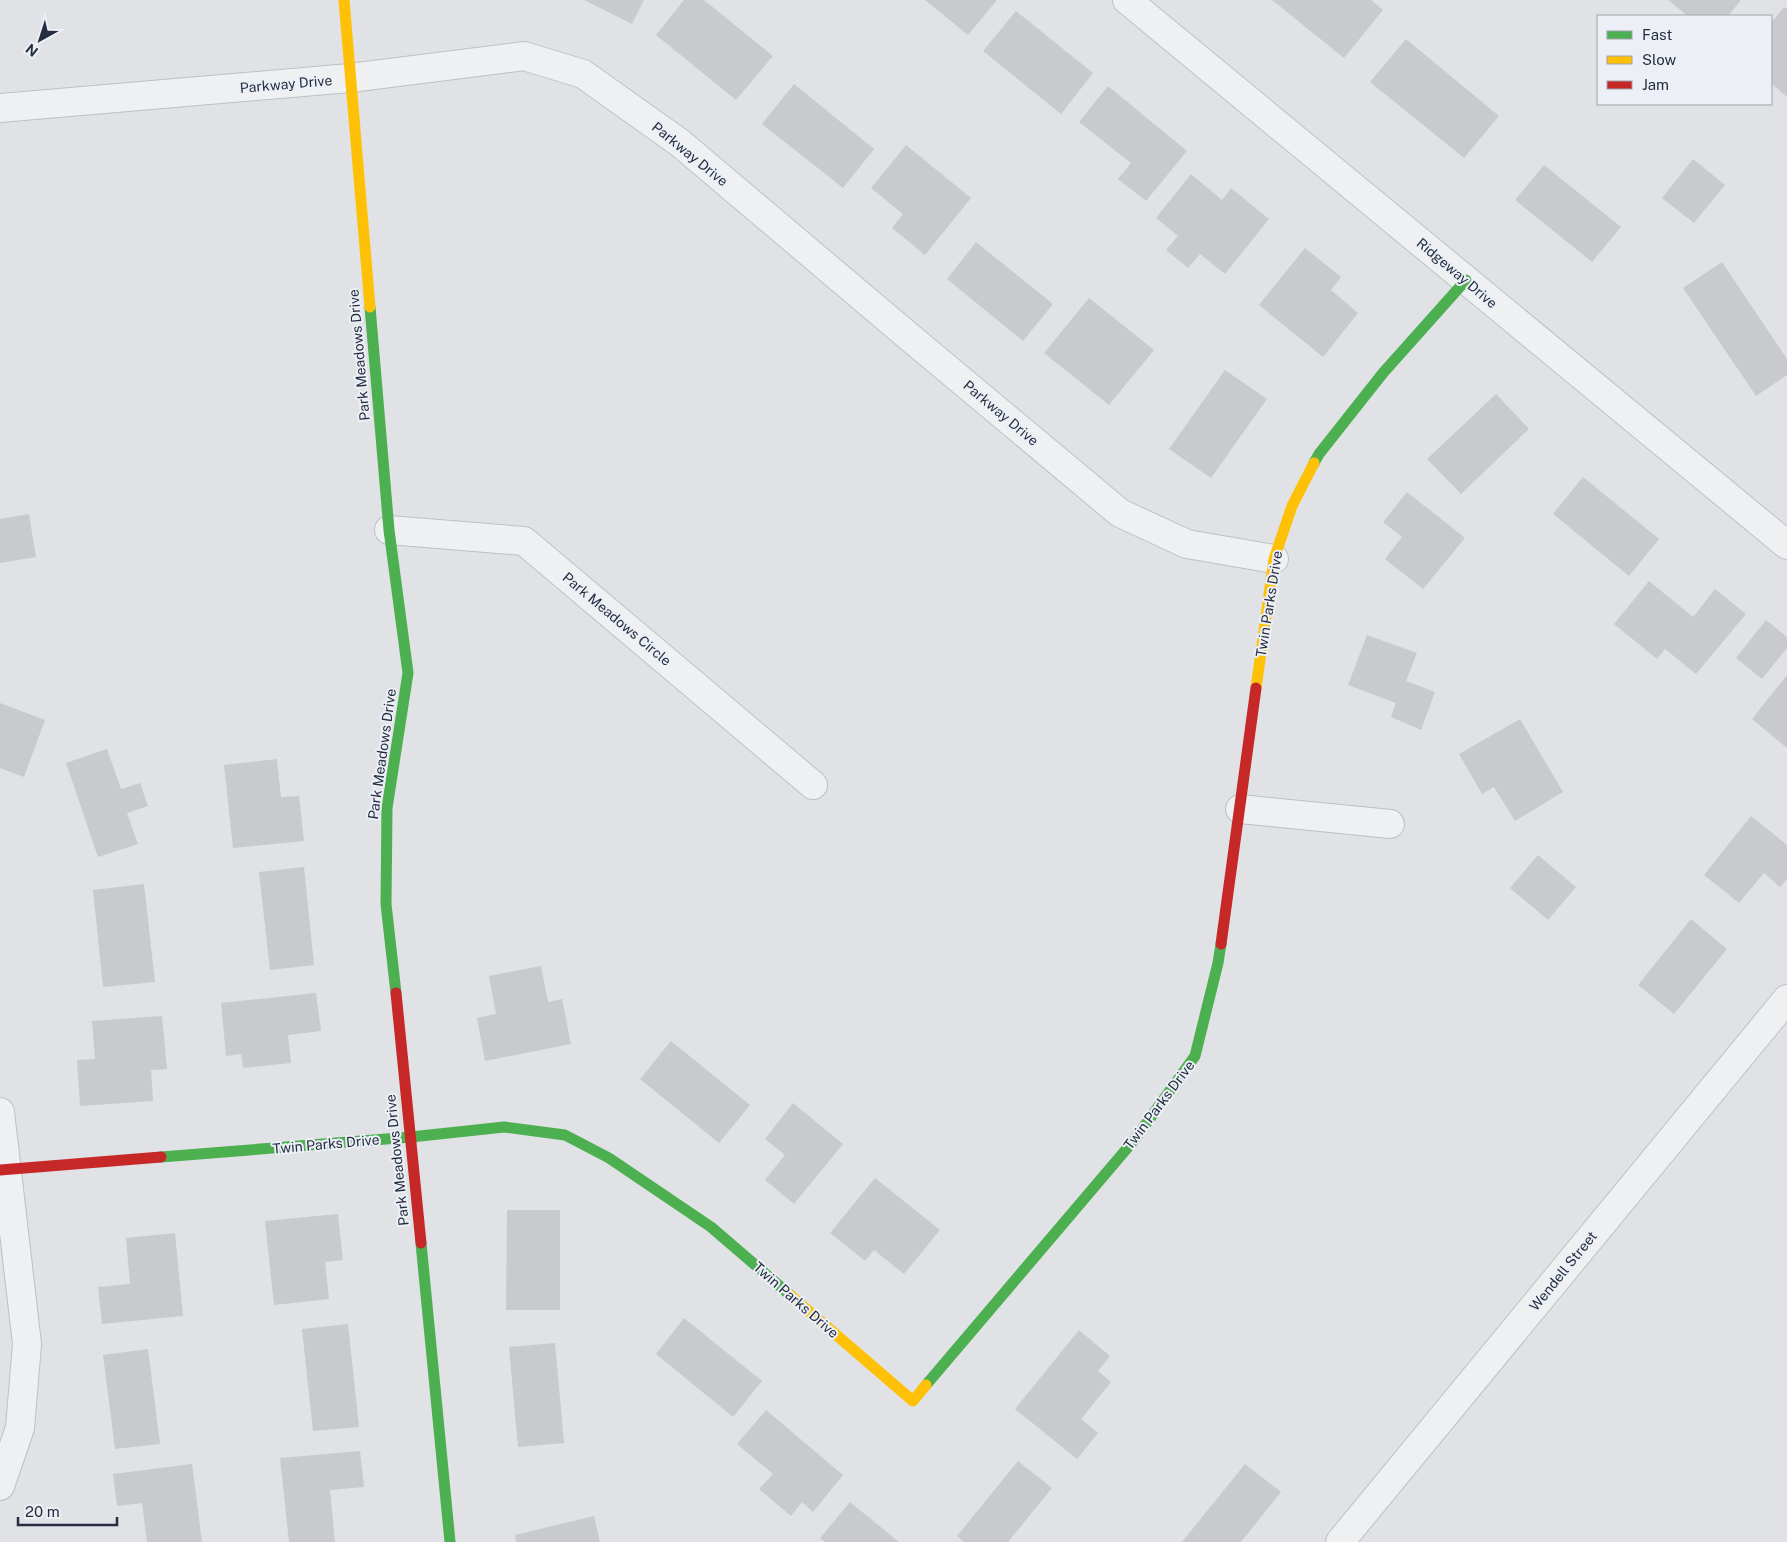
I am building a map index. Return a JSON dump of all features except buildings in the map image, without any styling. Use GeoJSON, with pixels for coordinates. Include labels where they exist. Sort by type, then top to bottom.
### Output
{"type":"FeatureCollection","features":[{"type":"Feature","properties":{"kind":"street","name":"Park Meadows Drive"},"geometry":{"type":"LineString","coordinates":[[344,0],[389,530],[408,673],[387,808],[386,904],[450,1542]]}},
{"type":"Feature","properties":{"kind":"street","name":"Ridgeway Drive"},"geometry":{"type":"LineString","coordinates":[[1127,0],[1787,545]]}},
{"type":"Feature","properties":{"kind":"street","name":"Parkway Drive"},"geometry":{"type":"LineString","coordinates":[[0,108],[350,78],[524,56],[584,74],[680,143],[899,329],[1120,512],[1187,544],[1274,559]]}},
{"type":"Feature","properties":{"kind":"street","name":"Twin Parks Drive"},"geometry":{"type":"LineString","coordinates":[[3,1170],[504,1128],[565,1135],[600,1154],[711,1227],[913,1401],[1135,1139],[1195,1056],[1218,964],[1274,559],[1292,506],[1319,454],[1383,373],[1466,280]]}},
{"type":"Feature","properties":{"kind":"street","name":"Park Meadows Circle"},"geometry":{"type":"LineString","coordinates":[[389,530],[524,542],[812,785]]}},
{"type":"Feature","properties":{"kind":"street"},"geometry":{"type":"LineString","coordinates":[[1240,809],[1390,824]]}},
{"type":"Feature","properties":{"kind":"street","name":"Wendell Street"},"geometry":{"type":"LineString","coordinates":[[1340,1542],[1787,999]]}},
{"type":"Feature","properties":{"kind":"street"},"geometry":{"type":"LineString","coordinates":[[0,1112],[3,1170],[27,1344],[20,1428],[0,1486]]}},
{"type":"Feature","properties":{"kind":"traffic: fast"},"geometry":{"type":"LineString","coordinates":[[1314,463],[1319,454],[1383,373],[1466,280]]}},
{"type":"Feature","properties":{"kind":"traffic: fast"},"geometry":{"type":"LineString","coordinates":[[370,307],[389,530],[408,673],[387,808],[386,904],[396,993]]}},
{"type":"Feature","properties":{"kind":"traffic: fast"},"geometry":{"type":"LineString","coordinates":[[926,1385],[1135,1139],[1195,1056],[1221,944]]}},
{"type":"Feature","properties":{"kind":"traffic: fast"},"geometry":{"type":"LineString","coordinates":[[161,1157],[411,1137],[504,1127],[565,1135],[609,1158],[711,1227],[790,1295]]}},
{"type":"Feature","properties":{"kind":"traffic: fast"},"geometry":{"type":"LineString","coordinates":[[421,1243],[450,1542]]}},
{"type":"Feature","properties":{"kind":"traffic: slow"},"geometry":{"type":"LineString","coordinates":[[344,0],[370,307]]}},
{"type":"Feature","properties":{"kind":"traffic: slow"},"geometry":{"type":"LineString","coordinates":[[1256,688],[1274,559],[1292,506],[1314,463]]}},
{"type":"Feature","properties":{"kind":"traffic: slow"},"geometry":{"type":"LineString","coordinates":[[790,1295],[913,1401],[926,1385]]}},
{"type":"Feature","properties":{"kind":"traffic: jam"},"geometry":{"type":"LineString","coordinates":[[1221,944],[1256,688]]}},
{"type":"Feature","properties":{"kind":"traffic: jam"},"geometry":{"type":"LineString","coordinates":[[396,993],[421,1243]]}},
{"type":"Feature","properties":{"kind":"traffic: jam"},"geometry":{"type":"LineString","coordinates":[[0,1170],[161,1157]]}}]}
